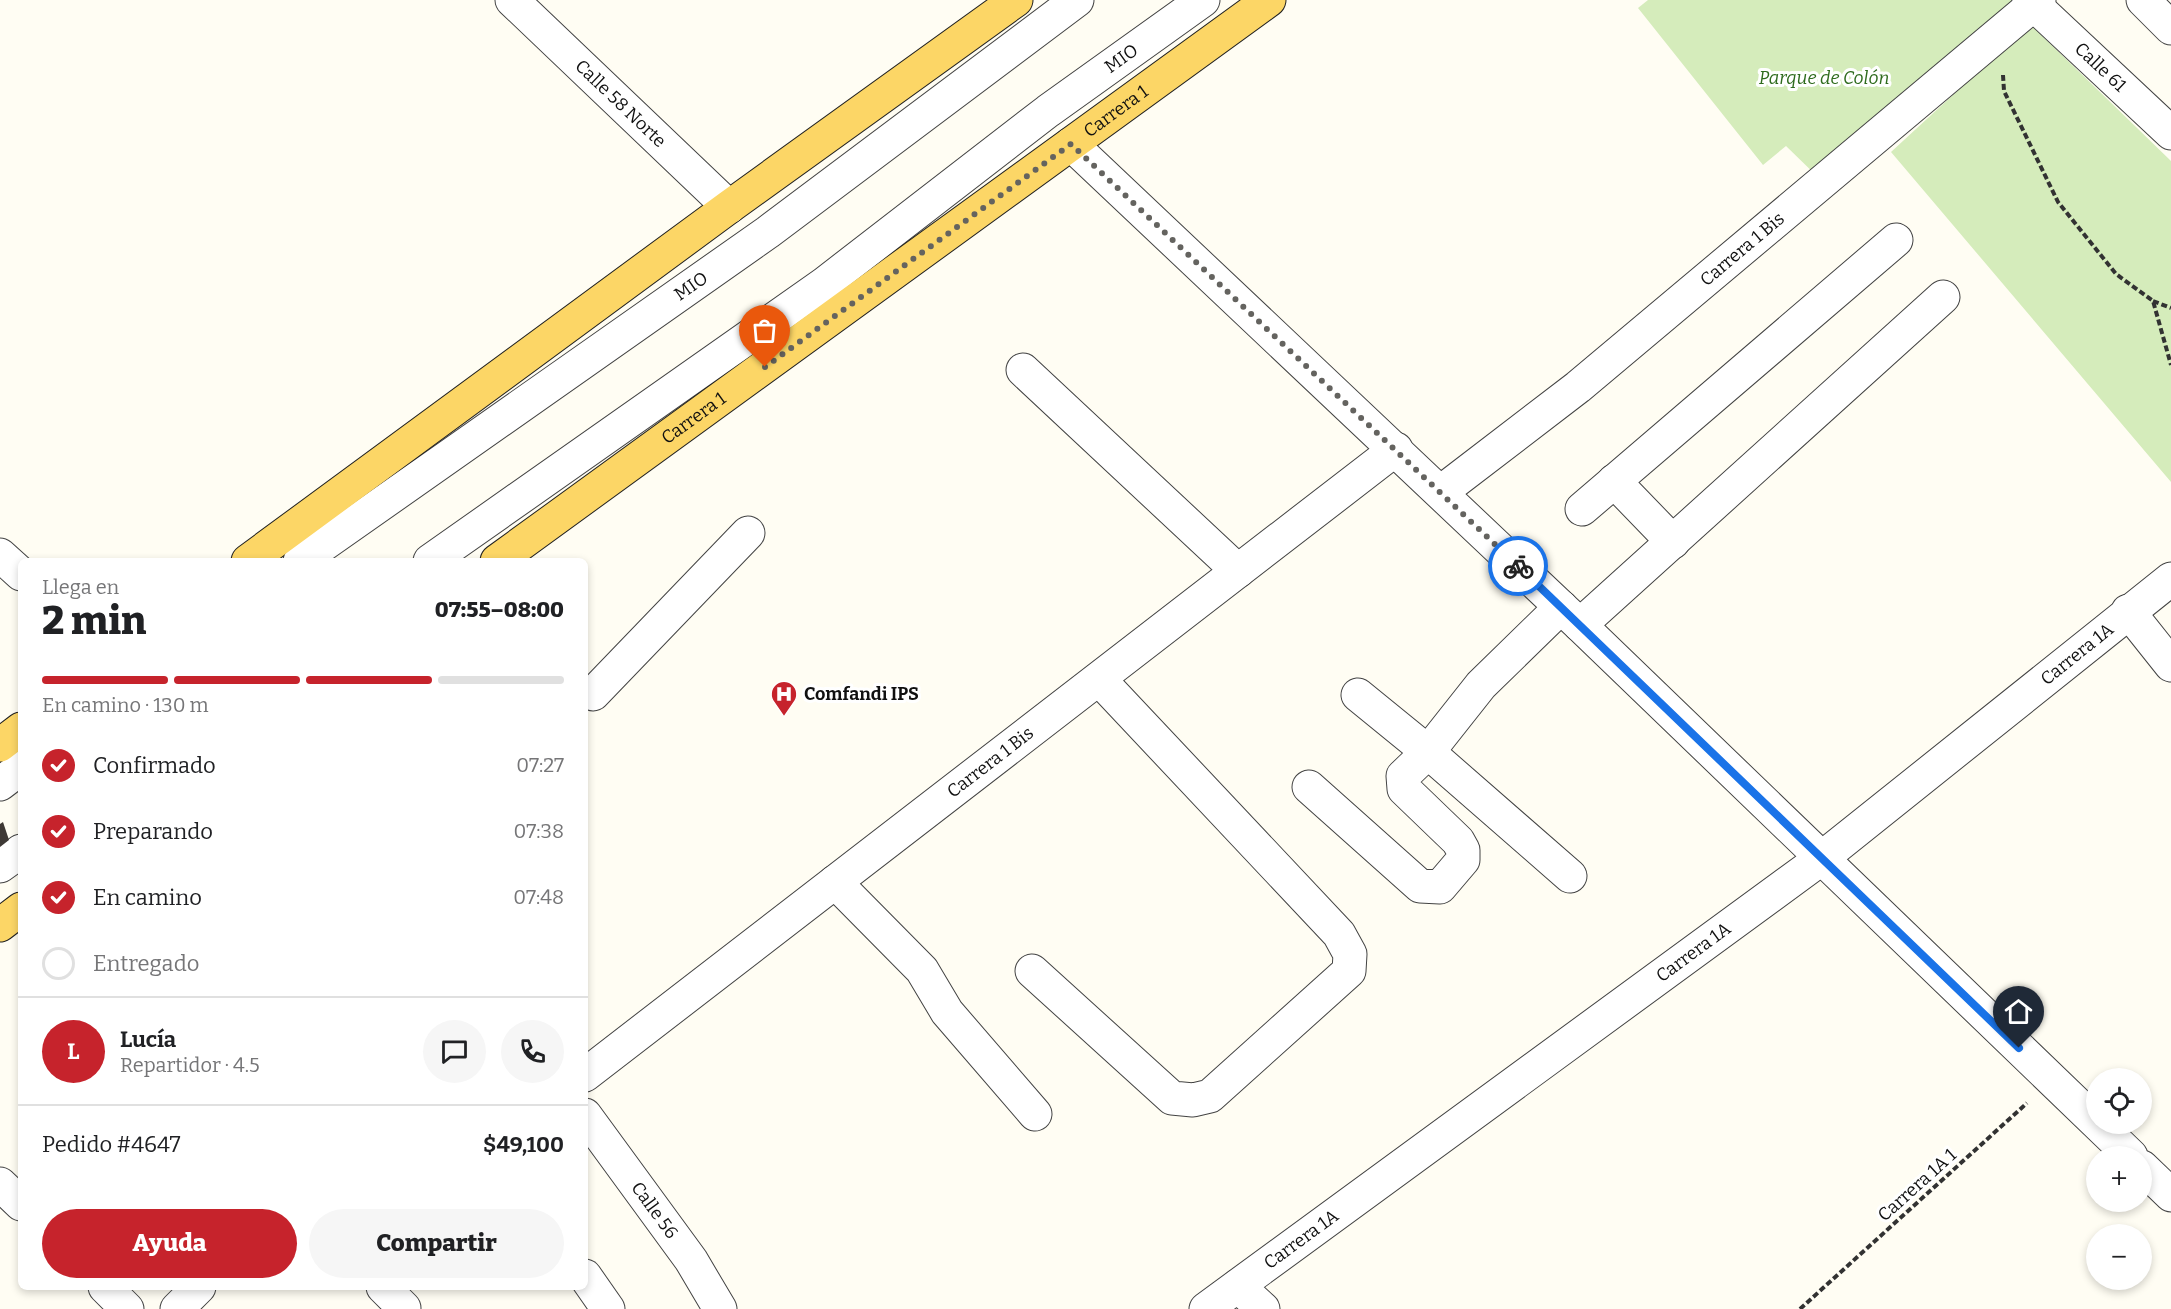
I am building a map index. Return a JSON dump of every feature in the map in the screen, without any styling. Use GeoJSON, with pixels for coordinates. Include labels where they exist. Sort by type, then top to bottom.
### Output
{"type":"FeatureCollection","features":[{"type":"Feature","properties":{"kind":"main road"},"geometry":{"type":"LineString","coordinates":[[252,558],[729,207],[1016,0]]}},
{"type":"Feature","properties":{"kind":"main road","name":"Carrera 1"},"geometry":{"type":"LineString","coordinates":[[501,558],[1269,0]]}},
{"type":"Feature","properties":{"kind":"main road"},"geometry":{"type":"LineString","coordinates":[[0,745],[18,731]]}},
{"type":"Feature","properties":{"kind":"main road"},"geometry":{"type":"LineString","coordinates":[[0,925],[18,911]]}},
{"type":"Feature","properties":{"kind":"street","name":"Calle 58 Norte"},"geometry":{"type":"LineString","coordinates":[[512,0],[729,207]]}},
{"type":"Feature","properties":{"kind":"street","name":"MIO"},"geometry":{"type":"LineString","coordinates":[[304,558],[768,232],[1077,0]]}},
{"type":"Feature","properties":{"kind":"street","name":"MIO"},"geometry":{"type":"LineString","coordinates":[[434,558],[824,284],[1048,111],[1203,0]]}},
{"type":"Feature","properties":{"kind":"street"},"geometry":{"type":"LineString","coordinates":[[2143,0],[2171,28]]}},
{"type":"Feature","properties":{"kind":"street","name":"Carrera 1 Bis"},"geometry":{"type":"LineString","coordinates":[[1441,492],[1578,387],[2034,1]]}},
{"type":"Feature","properties":{"kind":"street","name":"Calle 61"},"geometry":{"type":"LineString","coordinates":[[2034,1],[2171,133]]}},
{"type":"Feature","properties":{"kind":"street"},"geometry":{"type":"LineString","coordinates":[[1071,144],[1571,616],[2121,1146]]}},
{"type":"Feature","properties":{"kind":"street"},"geometry":{"type":"LineString","coordinates":[[1582,508],[1896,240]]}},
{"type":"Feature","properties":{"kind":"street"},"geometry":{"type":"LineString","coordinates":[[1309,787],[1420,886],[1440,887],[1463,860],[1463,850],[1458,841],[1404,789],[1403,776],[1428,752],[1481,685],[1672,542],[1943,297]]}},
{"type":"Feature","properties":{"kind":"street"},"geometry":{"type":"LineString","coordinates":[[1023,370],[1238,571]]}},
{"type":"Feature","properties":{"kind":"street","name":"Carrera 1 Bis"},"geometry":{"type":"LineString","coordinates":[[588,1073],[1396,449]]}},
{"type":"Feature","properties":{"kind":"street"},"geometry":{"type":"LineString","coordinates":[[1614,481],[1672,542]]}},
{"type":"Feature","properties":{"kind":"street"},"geometry":{"type":"LineString","coordinates":[[588,694],[748,533]]}},
{"type":"Feature","properties":{"kind":"street"},"geometry":{"type":"LineString","coordinates":[[0,555],[18,571]]}},
{"type":"Feature","properties":{"kind":"street","name":"Carrera 1A"},"geometry":{"type":"LineString","coordinates":[[1206,1309],[1822,858],[2128,611],[2171,579]]}},
{"type":"Feature","properties":{"kind":"street"},"geometry":{"type":"LineString","coordinates":[[2128,611],[2171,665]]}},
{"type":"Feature","properties":{"kind":"street"},"geometry":{"type":"LineString","coordinates":[[1032,971],[1172,1098],[1193,1100],[1210,1096],[1349,971],[1350,954],[1339,934],[1099,679]]}},
{"type":"Feature","properties":{"kind":"street"},"geometry":{"type":"LineString","coordinates":[[1358,695],[1428,752],[1570,876]]}},
{"type":"Feature","properties":{"kind":"street"},"geometry":{"type":"LineString","coordinates":[[0,784],[18,770]]}},
{"type":"Feature","properties":{"kind":"street"},"geometry":{"type":"LineString","coordinates":[[0,866],[18,853]]}},
{"type":"Feature","properties":{"kind":"street"},"geometry":{"type":"LineString","coordinates":[[835,882],[922,970],[947,1012],[1035,1114]]}},
{"type":"Feature","properties":{"kind":"street","name":"Calle 56"},"geometry":{"type":"LineString","coordinates":[[588,1118],[691,1260],[720,1309]]}},
{"type":"Feature","properties":{"kind":"street"},"geometry":{"type":"LineString","coordinates":[[0,1184],[18,1201]]}},
{"type":"Feature","properties":{"kind":"street"},"geometry":{"type":"LineString","coordinates":[[588,1280],[608,1309]]}},
{"type":"Feature","properties":{"kind":"street"},"geometry":{"type":"LineString","coordinates":[[1238,1286],[1263,1309]]}},
{"type":"Feature","properties":{"kind":"street"},"geometry":{"type":"LineString","coordinates":[[108,1290],[127,1309]]}},
{"type":"Feature","properties":{"kind":"street"},"geometry":{"type":"LineString","coordinates":[[177,1309],[196,1290]]}},
{"type":"Feature","properties":{"kind":"path"},"geometry":{"type":"LineString","coordinates":[[2000,32],[2004,91],[2058,202],[2116,274],[2153,301],[2171,308]]}},
{"type":"Feature","properties":{"kind":"path"},"geometry":{"type":"LineString","coordinates":[[2153,301],[2171,364]]}},
{"type":"Feature","properties":{"kind":"path","name":"Carrera 1A 1"},"geometry":{"type":"LineString","coordinates":[[1800,1309],[2052,1080]]}},
{"type":"Feature","properties":{"kind":"green space","name":"Parque de Colón"},"geometry":{"type":"Polygon","coordinates":[[[1648,0],[2029,0],[1823,182],[1786,146],[1763,165],[1638,8],[1648,0]]]}},
{"type":"Feature","properties":{"kind":"green space"},"geometry":{"type":"Polygon","coordinates":[[[2030,24],[2171,161],[2171,482],[1891,152],[2030,24]]]}},
{"type":"Feature","properties":{"kind":"way so far"},"geometry":{"type":"LineString","coordinates":[[765,367],[1071,144],[1518,566]]}},
{"type":"Feature","properties":{"kind":"place","name":"Comfandi IPS"},"geometry":{"type":"Point","coordinates":[784,717]}},
{"type":"Feature","properties":{"kind":"route"},"geometry":{"type":"LineString","coordinates":[[1518,566],[2019,1048]]}}]}
